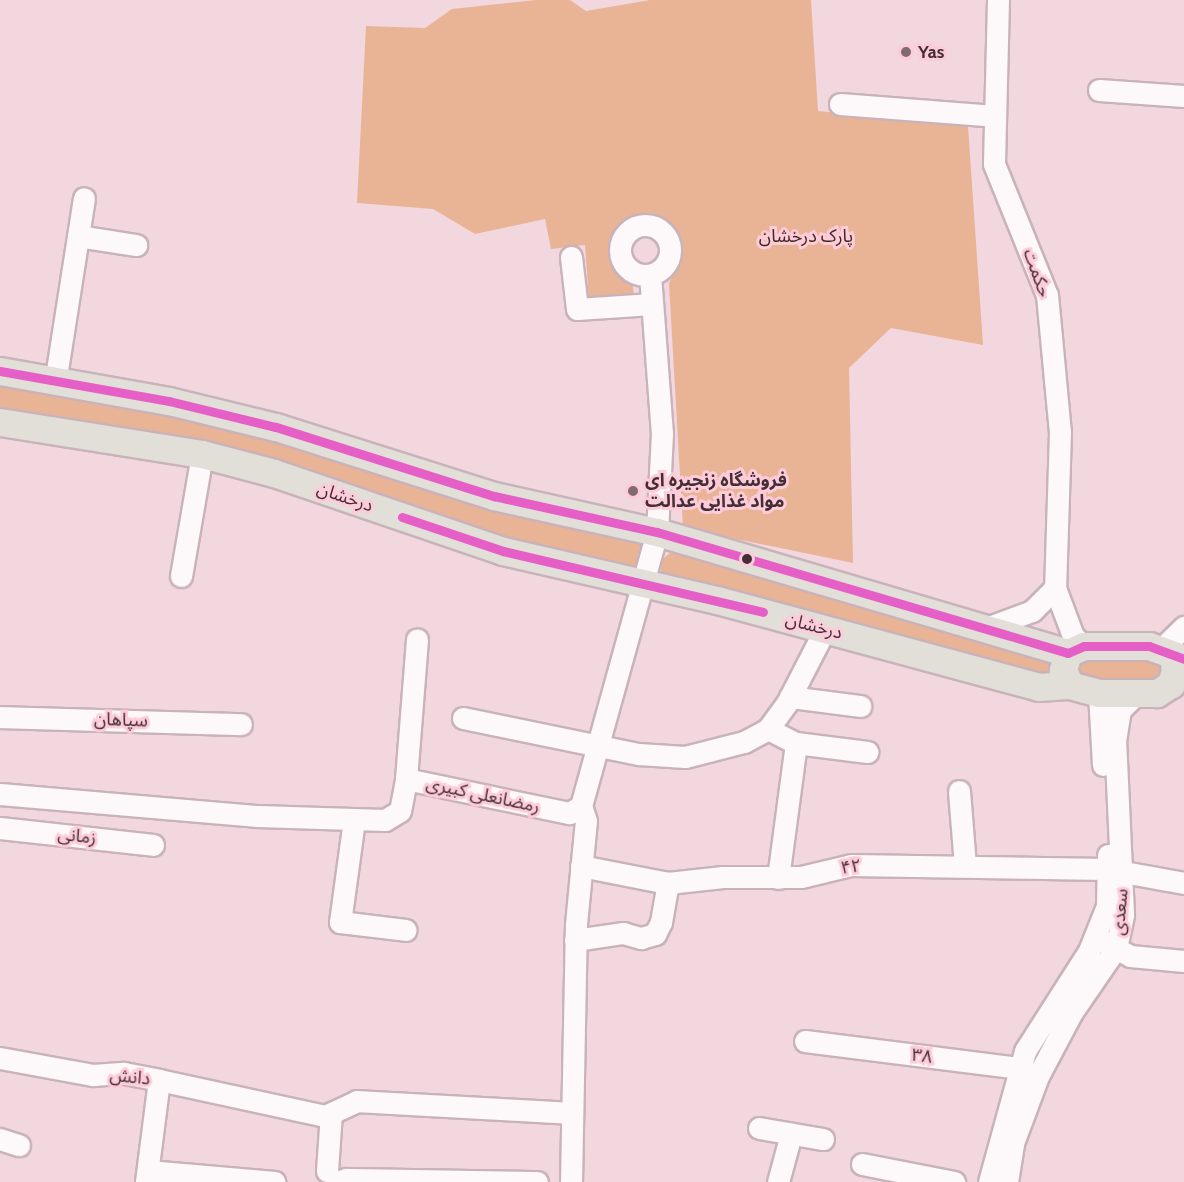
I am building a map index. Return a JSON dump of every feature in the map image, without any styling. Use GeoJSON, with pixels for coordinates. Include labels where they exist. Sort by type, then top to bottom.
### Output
{"type":"FeatureCollection","features":[{"type":"Feature","properties":{"kind":"main road"},"geometry":{"type":"LineString","coordinates":[[0,371],[55,383],[169,401],[276,427],[494,496],[657,532],[986,628],[1076,649],[1173,654],[1175,670],[1171,684],[1146,693]]}},
{"type":"Feature","properties":{"kind":"main road","name":"درخشان"},"geometry":{"type":"LineString","coordinates":[[0,422],[202,454],[274,473],[503,551],[641,582],[1039,687],[1070,685],[1099,693],[1146,693]]}},
{"type":"Feature","properties":{"kind":"main road"},"geometry":{"type":"LineString","coordinates":[[1070,685],[1063,670],[1076,649]]}},
{"type":"Feature","properties":{"kind":"main road"},"geometry":{"type":"LineString","coordinates":[[1146,693],[1184,694]]}},
{"type":"Feature","properties":{"kind":"street","name":"حکمت"},"geometry":{"type":"LineString","coordinates":[[998,0],[994,164],[1047,295],[1060,432],[1055,588]]}},
{"type":"Feature","properties":{"kind":"street"},"geometry":{"type":"LineString","coordinates":[[1099,90],[1184,96]]}},
{"type":"Feature","properties":{"kind":"street"},"geometry":{"type":"LineString","coordinates":[[840,104],[995,116]]}},
{"type":"Feature","properties":{"kind":"street"},"geometry":{"type":"LineString","coordinates":[[55,383],[84,198]]}},
{"type":"Feature","properties":{"kind":"street"},"geometry":{"type":"LineString","coordinates":[[78,236],[136,245]]}},
{"type":"Feature","properties":{"kind":"street"},"geometry":{"type":"LineString","coordinates":[[571,257],[577,309],[652,304]]}},
{"type":"Feature","properties":{"kind":"street"},"geometry":{"type":"LineString","coordinates":[[571,1182],[575,940],[586,821],[581,806],[641,582],[657,532],[662,434],[650,276]]}},
{"type":"Feature","properties":{"kind":"street"},"geometry":{"type":"LineString","coordinates":[[181,576],[202,454]]}},
{"type":"Feature","properties":{"kind":"street"},"geometry":{"type":"LineString","coordinates":[[986,628],[1032,611],[1055,588],[1076,649]]}},
{"type":"Feature","properties":{"kind":"street"},"geometry":{"type":"LineString","coordinates":[[1173,654],[1184,627]]}},
{"type":"Feature","properties":{"kind":"street"},"geometry":{"type":"LineString","coordinates":[[463,718],[639,754],[685,757],[744,742],[768,729],[790,697],[825,629]]}},
{"type":"Feature","properties":{"kind":"street"},"geometry":{"type":"LineString","coordinates":[[406,779],[417,639]]}},
{"type":"Feature","properties":{"kind":"street","name":"سعدی"},"geometry":{"type":"LineString","coordinates":[[989,1182],[1029,1072],[1116,948],[1123,914],[1109,843],[1099,693]]}},
{"type":"Feature","properties":{"kind":"street","name":"سعدی"},"geometry":{"type":"LineString","coordinates":[[1007,1182],[1029,1072],[1025,1051],[1095,938],[1107,906],[1115,870],[1115,741],[1120,710],[1146,693]]}},
{"type":"Feature","properties":{"kind":"street"},"geometry":{"type":"LineString","coordinates":[[790,697],[860,706]]}},
{"type":"Feature","properties":{"kind":"street","name":"سپاهان"},"geometry":{"type":"LineString","coordinates":[[0,717],[241,724]]}},
{"type":"Feature","properties":{"kind":"street"},"geometry":{"type":"LineString","coordinates":[[768,729],[796,743],[867,752]]}},
{"type":"Feature","properties":{"kind":"street"},"geometry":{"type":"LineString","coordinates":[[778,878],[796,743]]}},
{"type":"Feature","properties":{"kind":"street","name":"رمضانعلی کبیری"},"geometry":{"type":"LineString","coordinates":[[0,794],[354,820],[385,820],[400,811],[406,779],[569,813],[581,806]]}},
{"type":"Feature","properties":{"kind":"street"},"geometry":{"type":"LineString","coordinates":[[959,791],[965,865]]}},
{"type":"Feature","properties":{"kind":"street"},"geometry":{"type":"LineString","coordinates":[[354,820],[340,922],[406,930]]}},
{"type":"Feature","properties":{"kind":"street","name":"زمانی"},"geometry":{"type":"LineString","coordinates":[[0,828],[153,845]]}},
{"type":"Feature","properties":{"kind":"street","name":"۴۲"},"geometry":{"type":"LineString","coordinates":[[581,866],[668,883],[723,877],[801,877],[851,864],[1115,870],[1184,883]]}},
{"type":"Feature","properties":{"kind":"street"},"geometry":{"type":"LineString","coordinates":[[575,940],[623,933],[641,938],[655,934],[661,922],[668,883]]}},
{"type":"Feature","properties":{"kind":"street"},"geometry":{"type":"LineString","coordinates":[[1095,938],[1130,956],[1184,961]]}},
{"type":"Feature","properties":{"kind":"street","name":"۳۸"},"geometry":{"type":"LineString","coordinates":[[804,1041],[1029,1072]]}},
{"type":"Feature","properties":{"kind":"street","name":"دانش"},"geometry":{"type":"LineString","coordinates":[[0,1058],[93,1075],[124,1073],[159,1080],[147,1177]]}},
{"type":"Feature","properties":{"kind":"street"},"geometry":{"type":"LineString","coordinates":[[159,1080],[325,1116],[357,1101],[572,1113]]}},
{"type":"Feature","properties":{"kind":"street"},"geometry":{"type":"LineString","coordinates":[[331,1113],[332,1177],[537,1182]]}},
{"type":"Feature","properties":{"kind":"street"},"geometry":{"type":"LineString","coordinates":[[759,1128],[823,1139]]}},
{"type":"Feature","properties":{"kind":"street"},"geometry":{"type":"LineString","coordinates":[[778,1182],[791,1134]]}},
{"type":"Feature","properties":{"kind":"street"},"geometry":{"type":"LineString","coordinates":[[862,1164],[954,1182]]}},
{"type":"Feature","properties":{"kind":"street"},"geometry":{"type":"LineString","coordinates":[[147,1177],[275,1182]]}},
{"type":"Feature","properties":{"kind":"green space","name":"پارک درخشان"},"geometry":{"type":"Polygon","coordinates":[[[536,0],[570,0],[586,11],[650,0],[811,0],[818,111],[968,126],[983,345],[891,328],[849,368],[853,563],[683,528],[669,283],[681,260],[674,229],[656,217],[622,223],[609,244],[610,263],[632,283],[635,299],[589,301],[585,245],[551,249],[545,219],[475,234],[433,209],[357,203],[366,26],[425,28],[452,9],[536,0]]]}},
{"type":"Feature","properties":{"kind":"green space"},"geometry":{"type":"Polygon","coordinates":[[[0,381],[239,427],[638,539],[645,548],[637,568],[626,570],[0,410],[0,381]]]}},
{"type":"Feature","properties":{"kind":"green space"},"geometry":{"type":"Polygon","coordinates":[[[688,552],[1053,654],[1052,677],[662,576],[660,561],[670,553],[688,552]]]}},
{"type":"Feature","properties":{"kind":"green space"},"geometry":{"type":"Polygon","coordinates":[[[1157,656],[1165,665],[1164,680],[1078,680],[1077,669],[1082,659],[1157,656]]]}},
{"type":"Feature","properties":{"kind":"transit line"},"geometry":{"type":"LineString","coordinates":[[0,371],[169,401],[276,427],[494,496],[657,532],[1068,653],[1084,646],[1149,646],[1184,659]]}},
{"type":"Feature","properties":{"kind":"transit line"},"geometry":{"type":"LineString","coordinates":[[402,517],[503,551],[763,612]]}},
{"type":"Feature","properties":{"kind":"place","name":"Yas"},"geometry":{"type":"Point","coordinates":[906,52]}},
{"type":"Feature","properties":{"kind":"place","name":"فروشگاه زنجیره ای مواد غذایی عدالت"},"geometry":{"type":"Point","coordinates":[633,491]}}]}
